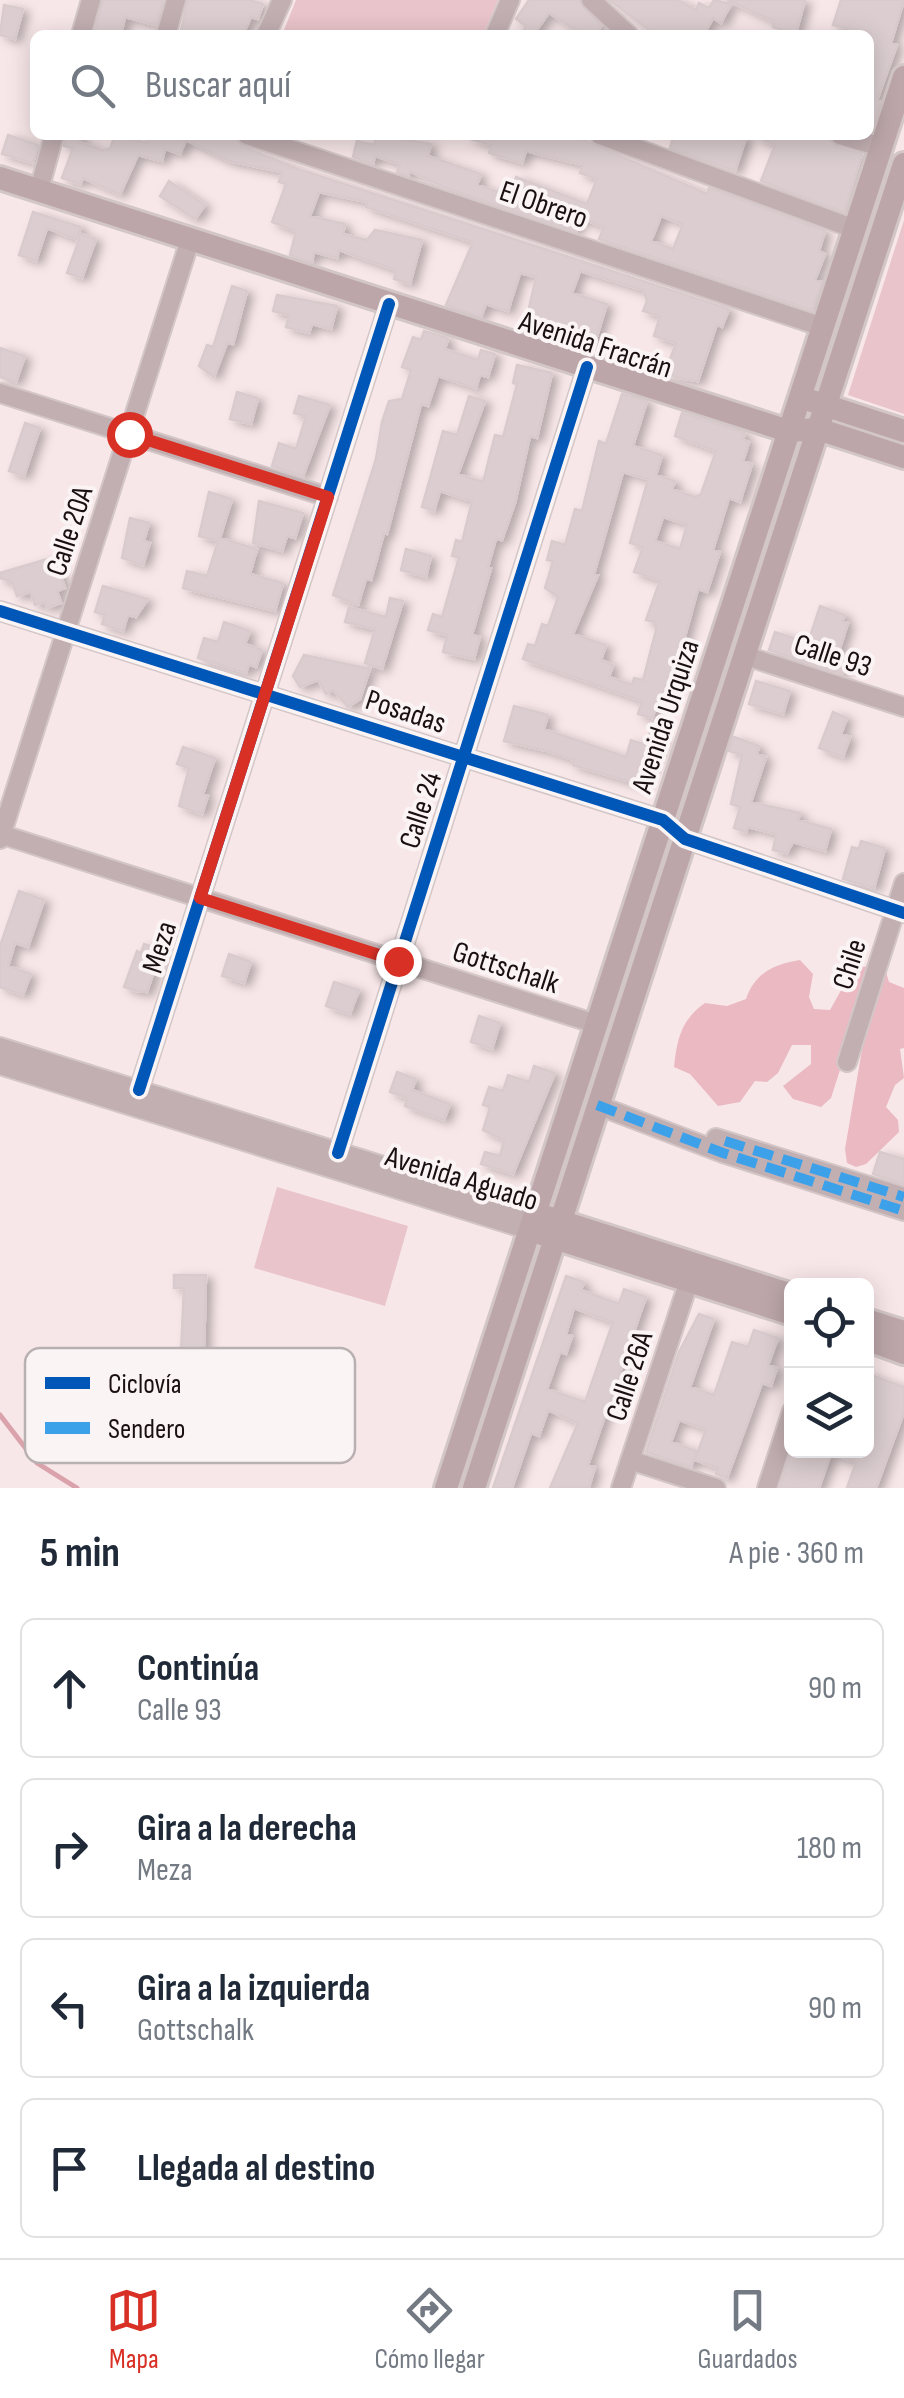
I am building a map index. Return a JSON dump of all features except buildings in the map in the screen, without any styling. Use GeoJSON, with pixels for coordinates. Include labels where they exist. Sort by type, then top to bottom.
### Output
{"type":"FeatureCollection","features":[{"type":"Feature","properties":{"kind":"main road","name":"Avenida Urquiza"},"geometry":{"type":"LineString","coordinates":[[446,1488],[904,76]]}},
{"type":"Feature","properties":{"kind":"main road","name":"Avenida Urquiza"},"geometry":{"type":"LineString","coordinates":[[474,1488],[904,164]]}},
{"type":"Feature","properties":{"kind":"main road","name":"Avenida Fracrán"},"geometry":{"type":"LineString","coordinates":[[0,178],[788,431],[818,430],[904,458]]}},
{"type":"Feature","properties":{"kind":"main road"},"geometry":{"type":"LineString","coordinates":[[800,397],[904,431]]}},
{"type":"Feature","properties":{"kind":"main road","name":"Avenida Aguado"},"geometry":{"type":"LineString","coordinates":[[532,1222],[784,1293]]}},
{"type":"Feature","properties":{"kind":"main road","name":"Avenida Aguado"},"geometry":{"type":"LineString","coordinates":[[558,1230],[689,1281],[784,1311]]}},
{"type":"Feature","properties":{"kind":"main road"},"geometry":{"type":"LineString","coordinates":[[874,1323],[904,1332]]}},
{"type":"Feature","properties":{"kind":"main road"},"geometry":{"type":"LineString","coordinates":[[874,1343],[904,1352]]}},
{"type":"Feature","properties":{"kind":"street"},"geometry":{"type":"LineString","coordinates":[[82,30],[90,0]]}},
{"type":"Feature","properties":{"kind":"street"},"geometry":{"type":"LineString","coordinates":[[167,30],[176,0]]}},
{"type":"Feature","properties":{"kind":"street"},"geometry":{"type":"LineString","coordinates":[[268,30],[282,0]]}},
{"type":"Feature","properties":{"kind":"street"},"geometry":{"type":"LineString","coordinates":[[496,30],[510,0]]}},
{"type":"Feature","properties":{"kind":"street"},"geometry":{"type":"LineString","coordinates":[[592,0],[625,30]]}},
{"type":"Feature","properties":{"kind":"street"},"geometry":{"type":"LineString","coordinates":[[38,190],[53,140]]}},
{"type":"Feature","properties":{"kind":"street","name":"El Obrero"},"geometry":{"type":"LineString","coordinates":[[262,140],[823,327]]}},
{"type":"Feature","properties":{"kind":"street"},"geometry":{"type":"LineString","coordinates":[[614,140],[855,229]]}},
{"type":"Feature","properties":{"kind":"street"},"geometry":{"type":"LineString","coordinates":[[857,140],[881,147]]}},
{"type":"Feature","properties":{"kind":"street","name":"Calle 20A"},"geometry":{"type":"LineString","coordinates":[[0,836],[190,240]]}},
{"type":"Feature","properties":{"kind":"street","name":"Meza"},"geometry":{"type":"LineString","coordinates":[[140,1090],[389,304]]}},
{"type":"Feature","properties":{"kind":"street","name":"Calle 24"},"geometry":{"type":"LineString","coordinates":[[338,1153],[587,367]]}},
{"type":"Feature","properties":{"kind":"street"},"geometry":{"type":"LineString","coordinates":[[0,393],[328,497]]}},
{"type":"Feature","properties":{"kind":"street","name":"Posadas"},"geometry":{"type":"LineString","coordinates":[[0,612],[663,820],[685,839],[900,911]]}},
{"type":"Feature","properties":{"kind":"street","name":"Calle 93"},"geometry":{"type":"LineString","coordinates":[[746,656],[904,707]]}},
{"type":"Feature","properties":{"kind":"street","name":"Gottschalk"},"geometry":{"type":"LineString","coordinates":[[0,836],[596,1024]]}},
{"type":"Feature","properties":{"kind":"street","name":"Chile"},"geometry":{"type":"LineString","coordinates":[[847,1062],[900,911],[904,883]]}},
{"type":"Feature","properties":{"kind":"street","name":"Avenida Aguado"},"geometry":{"type":"LineString","coordinates":[[0,1047],[338,1153],[532,1222]]}},
{"type":"Feature","properties":{"kind":"street","name":"Avenida Aguado"},"geometry":{"type":"LineString","coordinates":[[0,1065],[532,1222]]}},
{"type":"Feature","properties":{"kind":"street"},"geometry":{"type":"LineString","coordinates":[[597,1105],[722,1152],[904,1211]]}},
{"type":"Feature","properties":{"kind":"street"},"geometry":{"type":"LineString","coordinates":[[662,1127],[710,1136],[904,1197]]}},
{"type":"Feature","properties":{"kind":"street","name":"Calle 26A"},"geometry":{"type":"LineString","coordinates":[[620,1488],[689,1281]]}},
{"type":"Feature","properties":{"kind":"street"},"geometry":{"type":"LineString","coordinates":[[767,1488],[784,1436]]}},
{"type":"Feature","properties":{"kind":"street"},"geometry":{"type":"LineString","coordinates":[[630,1460],[716,1488]]}},
{"type":"Feature","properties":{"kind":"shaded area"},"geometry":{"type":"Polygon","coordinates":[[[296,0],[498,0],[485,30],[284,30],[296,0]]]}},
{"type":"Feature","properties":{"kind":"shaded area"},"geometry":{"type":"Polygon","coordinates":[[[904,220],[904,414],[848,395],[904,220]]]}},
{"type":"Feature","properties":{"kind":"shaded area"},"geometry":{"type":"Polygon","coordinates":[[[800,960],[813,974],[809,997],[814,1009],[830,1010],[854,967],[884,966],[889,982],[904,988],[904,1048],[900,1049],[904,1078],[895,1085],[886,1107],[898,1120],[899,1132],[866,1164],[856,1167],[847,1163],[845,1149],[864,1038],[848,1045],[831,1098],[821,1107],[793,1099],[783,1086],[811,1064],[811,1045],[792,1045],[778,1073],[767,1082],[755,1081],[740,1102],[718,1106],[690,1074],[674,1067],[682,1031],[697,1009],[705,1003],[727,1006],[746,999],[767,971],[800,960]]]}},
{"type":"Feature","properties":{"kind":"shaded area"},"geometry":{"type":"Polygon","coordinates":[[[277,1187],[408,1226],[385,1306],[254,1268],[277,1187]]]}},
{"type":"Feature","properties":{"kind":"waterway"},"geometry":{"type":"LineString","coordinates":[[0,1415],[25,1447]]}},
{"type":"Feature","properties":{"kind":"waterway"},"geometry":{"type":"LineString","coordinates":[[37,1463],[77,1488]]}},
{"type":"Feature","properties":{"kind":"marked path"},"geometry":{"type":"LineString","coordinates":[[597,1105],[723,1153],[904,1211]]}},
{"type":"Feature","properties":{"kind":"marked path"},"geometry":{"type":"LineString","coordinates":[[725,1141],[904,1197]]}},
{"type":"Feature","properties":{"kind":"cycle path"},"geometry":{"type":"LineString","coordinates":[[139,1090],[389,304]]}},
{"type":"Feature","properties":{"kind":"cycle path"},"geometry":{"type":"LineString","coordinates":[[338,1153],[587,367]]}},
{"type":"Feature","properties":{"kind":"cycle path"},"geometry":{"type":"LineString","coordinates":[[0,611],[663,820],[685,839],[904,913]]}},
{"type":"Feature","properties":{"kind":"route"},"geometry":{"type":"LineString","coordinates":[[129,434],[328,497],[200,898],[398,961]]}}]}
